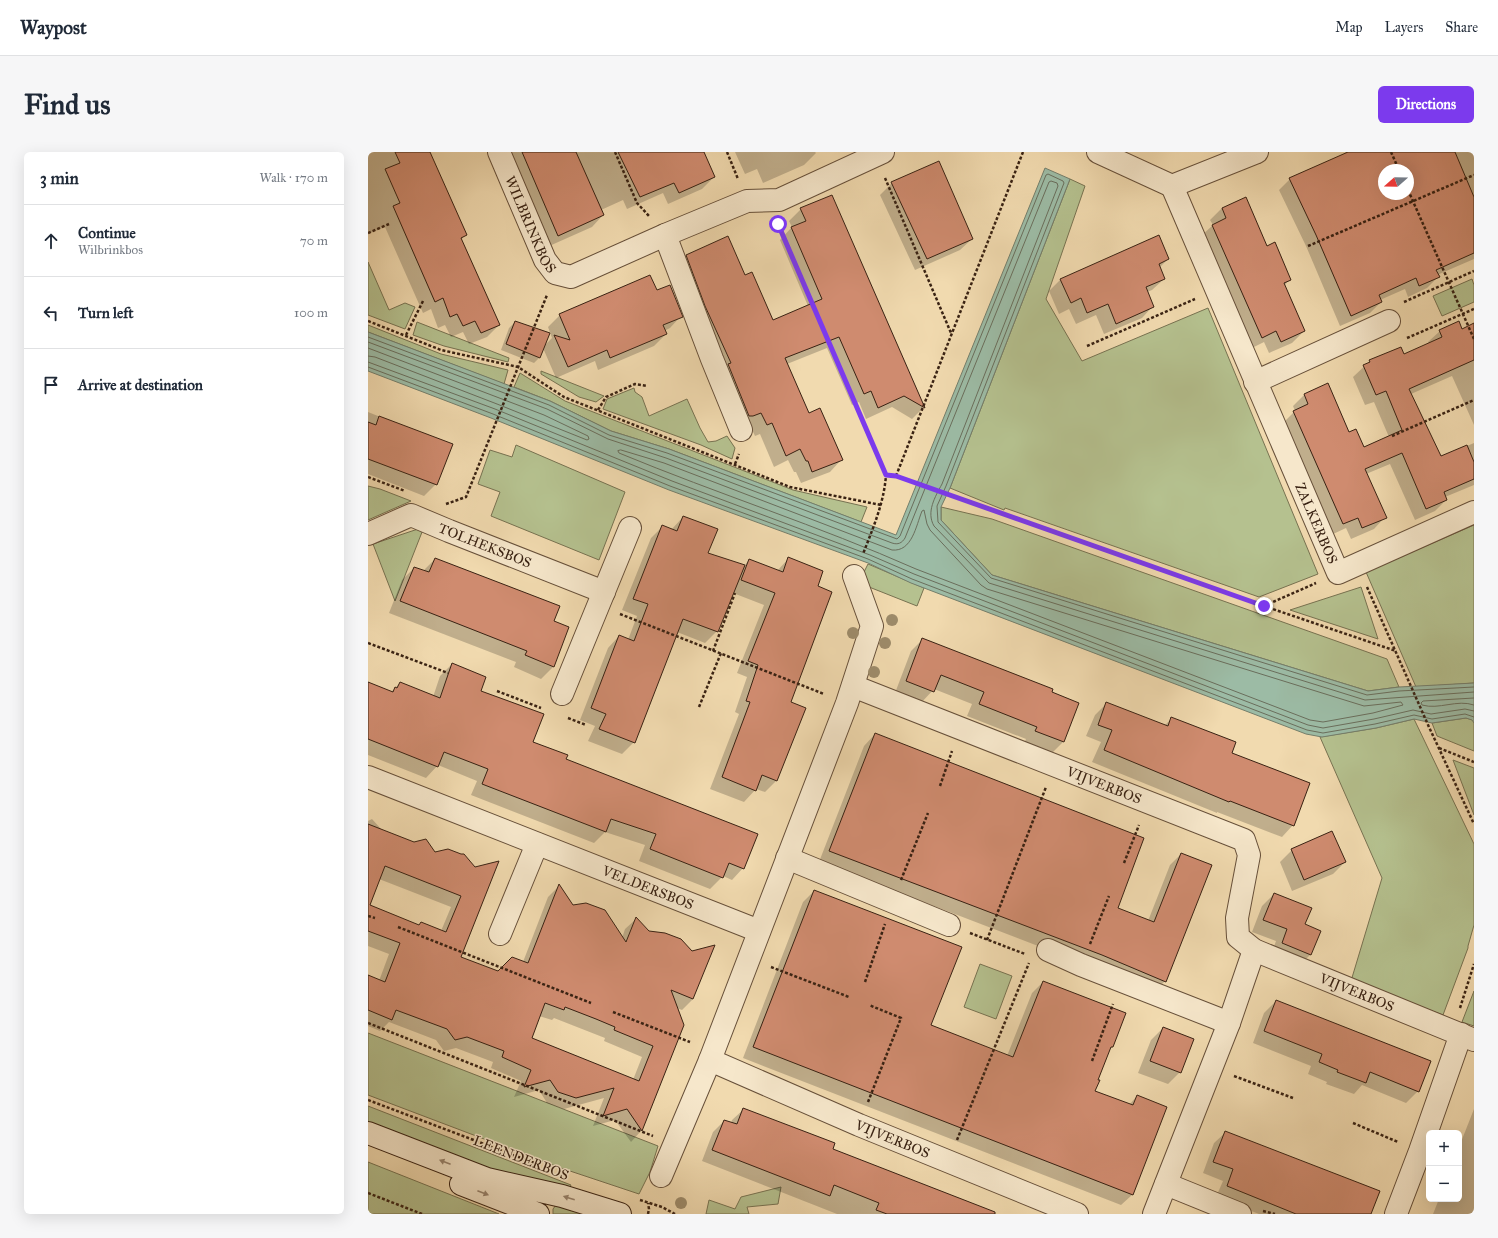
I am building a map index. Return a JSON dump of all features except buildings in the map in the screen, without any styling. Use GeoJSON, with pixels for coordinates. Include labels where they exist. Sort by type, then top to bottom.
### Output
{"type":"FeatureCollection","features":[{"type":"Feature","properties":{"kind":"street","name":"WILBRINKBOS"},"geometry":{"type":"LineString","coordinates":[[499,152],[545,260],[555,273],[571,277],[665,235],[747,201],[779,200],[879,154]]}},
{"type":"Feature","properties":{"kind":"street"},"geometry":{"type":"LineString","coordinates":[[1098,152],[1172,186],[1257,152]]}},
{"type":"Feature","properties":{"kind":"street","name":"ZALKERBOS"},"geometry":{"type":"LineString","coordinates":[[1172,186],[1255,382],[1348,569],[1474,512]]}},
{"type":"Feature","properties":{"kind":"street"},"geometry":{"type":"LineString","coordinates":[[665,235],[741,439]]}},
{"type":"Feature","properties":{"kind":"street"},"geometry":{"type":"LineString","coordinates":[[1255,382],[1389,321]]}},
{"type":"Feature","properties":{"kind":"street"},"geometry":{"type":"LineString","coordinates":[[368,534],[411,514]]}},
{"type":"Feature","properties":{"kind":"street","name":"TOLHEKSBOS"},"geometry":{"type":"LineString","coordinates":[[411,514],[601,599]]}},
{"type":"Feature","properties":{"kind":"street"},"geometry":{"type":"LineString","coordinates":[[562,694],[630,528]]}},
{"type":"Feature","properties":{"kind":"street"},"geometry":{"type":"LineString","coordinates":[[660,1176],[712,1056],[850,695],[872,626],[854,576]]}},
{"type":"Feature","properties":{"kind":"street","name":"VIJVERBOS"},"geometry":{"type":"LineString","coordinates":[[850,695],[960,728],[1244,840],[1249,855],[1237,918],[1238,937],[1254,950],[1467,1037]]}},
{"type":"Feature","properties":{"kind":"street","name":"VELDERSBOS"},"geometry":{"type":"LineString","coordinates":[[368,777],[759,931]]}},
{"type":"Feature","properties":{"kind":"street"},"geometry":{"type":"LineString","coordinates":[[500,934],[537,844]]}},
{"type":"Feature","properties":{"kind":"street"},"geometry":{"type":"LineString","coordinates":[[787,858],[949,926]]}},
{"type":"Feature","properties":{"kind":"street"},"geometry":{"type":"LineString","coordinates":[[1048,950],[1229,1023]]}},
{"type":"Feature","properties":{"kind":"street"},"geometry":{"type":"LineString","coordinates":[[1154,1214],[1229,1023],[1254,950]]}},
{"type":"Feature","properties":{"kind":"street"},"geometry":{"type":"LineString","coordinates":[[1396,1214],[1467,1037]]}},
{"type":"Feature","properties":{"kind":"street","name":"VIJVERBOS"},"geometry":{"type":"LineString","coordinates":[[712,1056],[859,1125],[1077,1214]]}},
{"type":"Feature","properties":{"kind":"street","name":"LEENDERBOS"},"geometry":{"type":"LineString","coordinates":[[368,1133],[487,1179],[562,1196],[620,1214]]}},
{"type":"Feature","properties":{"kind":"street"},"geometry":{"type":"LineString","coordinates":[[368,1148],[538,1214]]}},
{"type":"Feature","properties":{"kind":"street"},"geometry":{"type":"LineString","coordinates":[[1166,1184],[1240,1214]]}},
{"type":"Feature","properties":{"kind":"path"},"geometry":{"type":"LineString","coordinates":[[615,152],[637,203],[665,235]]}},
{"type":"Feature","properties":{"kind":"path"},"geometry":{"type":"LineString","coordinates":[[727,152],[747,201]]}},
{"type":"Feature","properties":{"kind":"path"},"geometry":{"type":"LineString","coordinates":[[896,476],[1023,152]]}},
{"type":"Feature","properties":{"kind":"path"},"geometry":{"type":"LineString","coordinates":[[1390,152],[1396,164]]}},
{"type":"Feature","properties":{"kind":"path"},"geometry":{"type":"LineString","coordinates":[[879,154],[951,334]]}},
{"type":"Feature","properties":{"kind":"path"},"geometry":{"type":"LineString","coordinates":[[1414,199],[1474,175]]}},
{"type":"Feature","properties":{"kind":"path"},"geometry":{"type":"LineString","coordinates":[[1308,246],[1412,200],[1474,339]]}},
{"type":"Feature","properties":{"kind":"path"},"geometry":{"type":"LineString","coordinates":[[368,233],[389,224]]}},
{"type":"Feature","properties":{"kind":"path"},"geometry":{"type":"LineString","coordinates":[[778,224],[886,475],[885,489],[877,518],[854,576]]}},
{"type":"Feature","properties":{"kind":"path"},"geometry":{"type":"LineString","coordinates":[[1474,271],[1385,310],[1398,342],[1474,309]]}},
{"type":"Feature","properties":{"kind":"path"},"geometry":{"type":"LineString","coordinates":[[411,514],[466,497],[555,273]]}},
{"type":"Feature","properties":{"kind":"path"},"geometry":{"type":"LineString","coordinates":[[1087,346],[1216,290]]}},
{"type":"Feature","properties":{"kind":"path"},"geometry":{"type":"LineString","coordinates":[[406,335],[422,301]]}},
{"type":"Feature","properties":{"kind":"path"},"geometry":{"type":"LineString","coordinates":[[368,321],[441,350],[518,367],[564,397],[790,487],[881,505]]}},
{"type":"Feature","properties":{"kind":"path"},"geometry":{"type":"LineString","coordinates":[[598,410],[606,397],[635,384],[647,386]]}},
{"type":"Feature","properties":{"kind":"path"},"geometry":{"type":"LineString","coordinates":[[1392,436],[1474,400]]}},
{"type":"Feature","properties":{"kind":"path"},"geometry":{"type":"LineString","coordinates":[[735,464],[741,439]]}},
{"type":"Feature","properties":{"kind":"path"},"geometry":{"type":"LineString","coordinates":[[886,475],[896,476],[960,500],[1396,651]]}},
{"type":"Feature","properties":{"kind":"path"},"geometry":{"type":"LineString","coordinates":[[1264,606],[1348,569],[1396,651],[1474,824]]}},
{"type":"Feature","properties":{"kind":"path"},"geometry":{"type":"LineString","coordinates":[[713,651],[735,593]]}},
{"type":"Feature","properties":{"kind":"path"},"geometry":{"type":"LineString","coordinates":[[601,599],[713,651],[850,695]]}},
{"type":"Feature","properties":{"kind":"path"},"geometry":{"type":"LineString","coordinates":[[368,643],[448,673]]}},
{"type":"Feature","properties":{"kind":"path"},"geometry":{"type":"LineString","coordinates":[[699,707],[721,653]]}},
{"type":"Feature","properties":{"kind":"path"},"geometry":{"type":"LineString","coordinates":[[940,786],[960,728]]}},
{"type":"Feature","properties":{"kind":"path"},"geometry":{"type":"LineString","coordinates":[[1439,748],[1474,762]]}},
{"type":"Feature","properties":{"kind":"path"},"geometry":{"type":"LineString","coordinates":[[987,940],[1054,766]]}},
{"type":"Feature","properties":{"kind":"path"},"geometry":{"type":"LineString","coordinates":[[1124,863],[1147,802]]}},
{"type":"Feature","properties":{"kind":"path"},"geometry":{"type":"LineString","coordinates":[[1082,965],[1109,896]]}},
{"type":"Feature","properties":{"kind":"path"},"geometry":{"type":"LineString","coordinates":[[368,916],[375,918]]}},
{"type":"Feature","properties":{"kind":"path"},"geometry":{"type":"LineString","coordinates":[[948,1162],[1031,956],[949,926]]}},
{"type":"Feature","properties":{"kind":"path"},"geometry":{"type":"LineString","coordinates":[[398,927],[591,1003]]}},
{"type":"Feature","properties":{"kind":"path"},"geometry":{"type":"LineString","coordinates":[[749,958],[850,997]]}},
{"type":"Feature","properties":{"kind":"path"},"geometry":{"type":"LineString","coordinates":[[1467,1037],[1457,1018],[1474,964]]}},
{"type":"Feature","properties":{"kind":"path"},"geometry":{"type":"LineString","coordinates":[[1092,1061],[1122,981]]}},
{"type":"Feature","properties":{"kind":"path"},"geometry":{"type":"LineString","coordinates":[[859,1125],[901,1018],[869,1005]]}},
{"type":"Feature","properties":{"kind":"path"},"geometry":{"type":"LineString","coordinates":[[613,1012],[712,1056]]}},
{"type":"Feature","properties":{"kind":"path"},"geometry":{"type":"LineString","coordinates":[[368,1023],[674,1144]]}},
{"type":"Feature","properties":{"kind":"path"},"geometry":{"type":"LineString","coordinates":[[1211,1068],[1293,1098]]}},
{"type":"Feature","properties":{"kind":"path","name":"LEENDERBOS"},"geometry":{"type":"LineString","coordinates":[[368,1100],[539,1164]]}},
{"type":"Feature","properties":{"kind":"path"},"geometry":{"type":"LineString","coordinates":[[1353,1123],[1420,1151]]}},
{"type":"Feature","properties":{"kind":"path"},"geometry":{"type":"LineString","coordinates":[[368,1193],[422,1214]]}},
{"type":"Feature","properties":{"kind":"path"},"geometry":{"type":"LineString","coordinates":[[635,1198],[675,1214]]}},
{"type":"Feature","properties":{"kind":"path"},"geometry":{"type":"LineString","coordinates":[[648,1202],[648,1214]]}},
{"type":"Feature","properties":{"kind":"shaded area"},"geometry":{"type":"Polygon","coordinates":[[[1070,179],[1085,186],[1046,299],[1082,361],[1208,308],[1318,574],[1259,597],[1005,508],[1004,510],[950,488],[1070,179]]]}},
{"type":"Feature","properties":{"kind":"shaded area"},"geometry":{"type":"Polygon","coordinates":[[[368,262],[389,310],[405,303],[415,307],[405,329],[368,315],[368,262]]]}},
{"type":"Feature","properties":{"kind":"shaded area"},"geometry":{"type":"Polygon","coordinates":[[[1472,279],[1474,285],[1474,302],[1442,316],[1433,296],[1472,279]]]}},
{"type":"Feature","properties":{"kind":"shaded area"},"geometry":{"type":"Polygon","coordinates":[[[417,322],[509,358],[508,362],[444,346],[413,335],[417,322]]]}},
{"type":"Feature","properties":{"kind":"shaded area"},"geometry":{"type":"Polygon","coordinates":[[[368,325],[441,354],[508,370],[504,384],[368,332],[368,325]]]}},
{"type":"Feature","properties":{"kind":"shaded area"},"geometry":{"type":"Polygon","coordinates":[[[541,371],[604,396],[596,402],[579,397],[541,374],[541,371]]]}},
{"type":"Feature","properties":{"kind":"shaded area"},"geometry":{"type":"Polygon","coordinates":[[[520,373],[565,401],[793,490],[867,507],[861,522],[669,449],[611,431],[550,401],[514,387],[520,373]]]}},
{"type":"Feature","properties":{"kind":"shaded area"},"geometry":{"type":"Polygon","coordinates":[[[634,388],[635,392],[642,397],[649,416],[687,399],[708,442],[716,441],[727,436],[735,448],[732,459],[701,445],[603,409],[607,399],[634,388]]]}},
{"type":"Feature","properties":{"kind":"shaded area"},"geometry":{"type":"Polygon","coordinates":[[[516,445],[625,492],[599,560],[491,516],[500,492],[478,484],[490,450],[512,457],[516,445]]]}},
{"type":"Feature","properties":{"kind":"shaded area"},"geometry":{"type":"Polygon","coordinates":[[[368,486],[380,489],[411,501],[368,520],[368,486]]]}},
{"type":"Feature","properties":{"kind":"shaded area"},"geometry":{"type":"Polygon","coordinates":[[[941,507],[992,519],[1387,659],[1399,687],[1368,691],[992,575],[941,520],[941,507]]]}},
{"type":"Feature","properties":{"kind":"shaded area"},"geometry":{"type":"Polygon","coordinates":[[[1474,525],[1474,683],[1416,687],[1366,572],[1474,525]]]}},
{"type":"Feature","properties":{"kind":"shaded area"},"geometry":{"type":"Polygon","coordinates":[[[424,527],[395,601],[373,544],[424,527]]]}},
{"type":"Feature","properties":{"kind":"shaded area"},"geometry":{"type":"Polygon","coordinates":[[[868,564],[924,588],[917,606],[864,585],[862,576],[868,564]]]}},
{"type":"Feature","properties":{"kind":"shaded area"},"geometry":{"type":"Polygon","coordinates":[[[1361,587],[1378,639],[1290,610],[1361,587]]]}},
{"type":"Feature","properties":{"kind":"shaded area"},"geometry":{"type":"Polygon","coordinates":[[[1466,718],[1473,720],[1474,723],[1474,751],[1437,736],[1432,723],[1466,718]]]}},
{"type":"Feature","properties":{"kind":"shaded area"},"geometry":{"type":"Polygon","coordinates":[[[1414,719],[1474,844],[1474,925],[1468,948],[1443,1015],[1351,981],[1382,878],[1320,737],[1376,728],[1414,719]]]}},
{"type":"Feature","properties":{"kind":"shaded area"},"geometry":{"type":"Polygon","coordinates":[[[1453,760],[1474,768],[1474,815],[1453,760]]]}},
{"type":"Feature","properties":{"kind":"shaded area"},"geometry":{"type":"Polygon","coordinates":[[[980,964],[1012,976],[996,1019],[964,1007],[980,964]]]}},
{"type":"Feature","properties":{"kind":"shaded area"},"geometry":{"type":"Polygon","coordinates":[[[1474,991],[1474,1026],[1462,1022],[1474,991]]]}},
{"type":"Feature","properties":{"kind":"shaded area"},"geometry":{"type":"Polygon","coordinates":[[[368,1033],[658,1146],[650,1172],[639,1194],[558,1167],[368,1095],[368,1033]]]}},
{"type":"Feature","properties":{"kind":"shaded area"},"geometry":{"type":"Polygon","coordinates":[[[368,1106],[571,1185],[567,1193],[517,1181],[368,1125],[368,1106]]]}},
{"type":"Feature","properties":{"kind":"shaded area"},"geometry":{"type":"Polygon","coordinates":[[[368,1162],[499,1214],[368,1214],[368,1162]]]}},
{"type":"Feature","properties":{"kind":"shaded area"},"geometry":{"type":"Polygon","coordinates":[[[781,1187],[778,1204],[747,1207],[749,1214],[706,1214],[709,1200],[735,1209],[741,1197],[781,1187]]]}},
{"type":"Feature","properties":{"kind":"shaded area"},"geometry":{"type":"Polygon","coordinates":[[[556,1205],[596,1214],[553,1214],[553,1209],[556,1205]]]}},
{"type":"Feature","properties":{"kind":"water"},"geometry":{"type":"Polygon","coordinates":[[[1045,168],[1070,179],[950,488],[941,507],[941,520],[992,575],[1368,691],[1399,687],[1474,683],[1474,723],[1472,720],[1466,718],[1432,723],[1414,719],[1376,728],[1322,737],[1306,734],[911,583],[868,563],[669,490],[491,418],[368,371],[368,332],[550,401],[611,431],[669,449],[896,535],[1045,168]]]}},
{"type":"Feature","properties":{"kind":"route"},"geometry":{"type":"LineString","coordinates":[[778,224],[886,475],[896,476],[960,500],[1264,606]]}}]}
